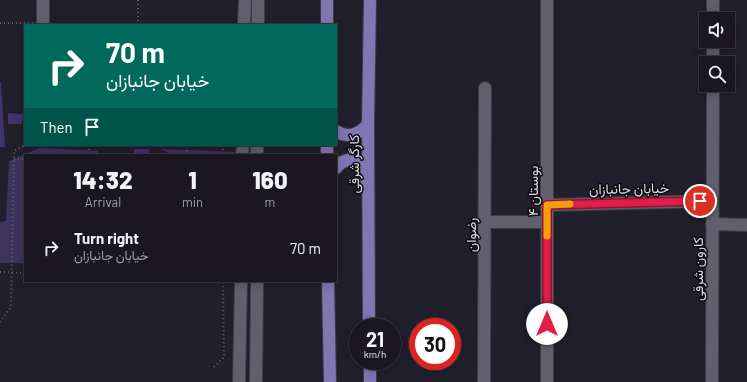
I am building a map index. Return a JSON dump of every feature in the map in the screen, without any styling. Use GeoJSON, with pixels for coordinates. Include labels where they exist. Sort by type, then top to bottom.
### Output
{"type":"FeatureCollection","features":[{"type":"Feature","properties":{"kind":"main road"},"geometry":{"type":"LineString","coordinates":[[327,0],[327,24]]}},
{"type":"Feature","properties":{"kind":"main road","name":"کارگر شرقی"},"geometry":{"type":"LineString","coordinates":[[369,318],[368,124],[370,0]]}},
{"type":"Feature","properties":{"kind":"main road"},"geometry":{"type":"LineString","coordinates":[[337,132],[346,136],[355,134],[363,131],[368,124]]}},
{"type":"Feature","properties":{"kind":"main road"},"geometry":{"type":"LineString","coordinates":[[337,167],[342,162],[351,159],[357,162],[363,172],[368,187]]}},
{"type":"Feature","properties":{"kind":"main road"},"geometry":{"type":"LineString","coordinates":[[328,282],[330,382]]}},
{"type":"Feature","properties":{"kind":"main road"},"geometry":{"type":"LineString","coordinates":[[370,370],[370,382]]}},
{"type":"Feature","properties":{"kind":"street"},"geometry":{"type":"LineString","coordinates":[[43,24],[44,0]]}},
{"type":"Feature","properties":{"kind":"street"},"geometry":{"type":"LineString","coordinates":[[244,24],[245,0]]}},
{"type":"Feature","properties":{"kind":"street"},"geometry":{"type":"LineString","coordinates":[[258,0],[258,24]]}},
{"type":"Feature","properties":{"kind":"street","name":"بوستان ۴"},"geometry":{"type":"LineString","coordinates":[[547,0],[547,382]]}},
{"type":"Feature","properties":{"kind":"street"},"geometry":{"type":"LineString","coordinates":[[713,0],[713,12]]}},
{"type":"Feature","properties":{"kind":"street","name":"رضوان"},"geometry":{"type":"LineString","coordinates":[[484,382],[485,88]]}},
{"type":"Feature","properties":{"kind":"street","name":"کارون شرقی"},"geometry":{"type":"LineString","coordinates":[[712,382],[713,92]]}},
{"type":"Feature","properties":{"kind":"street","name":"خیابان جانبازان"},"geometry":{"type":"LineString","coordinates":[[547,205],[712,201]]}},
{"type":"Feature","properties":{"kind":"street"},"geometry":{"type":"LineString","coordinates":[[485,222],[547,222]]}},
{"type":"Feature","properties":{"kind":"street"},"geometry":{"type":"LineString","coordinates":[[712,224],[747,225]]}},
{"type":"Feature","properties":{"kind":"street"},"geometry":{"type":"LineString","coordinates":[[239,382],[241,282]]}},
{"type":"Feature","properties":{"kind":"street"},"geometry":{"type":"LineString","coordinates":[[256,382],[257,282]]}},
{"type":"Feature","properties":{"kind":"path"},"geometry":{"type":"LineString","coordinates":[[138,0],[138,24]]}},
{"type":"Feature","properties":{"kind":"path"},"geometry":{"type":"LineString","coordinates":[[0,23],[43,24]]}},
{"type":"Feature","properties":{"kind":"path"},"geometry":{"type":"LineString","coordinates":[[0,322],[11,307],[14,151],[24,146]]}},
{"type":"Feature","properties":{"kind":"path"},"geometry":{"type":"LineString","coordinates":[[14,159],[24,159]]}},
{"type":"Feature","properties":{"kind":"path"},"geometry":{"type":"LineString","coordinates":[[0,272],[24,273]]}},
{"type":"Feature","properties":{"kind":"path"},"geometry":{"type":"LineString","coordinates":[[214,367],[224,357],[223,282]]}},
{"type":"Feature","properties":{"kind":"shaded area"},"geometry":{"type":"Polygon","coordinates":[[[40,148],[98,151],[96,154],[26,154],[40,148]]]}},
{"type":"Feature","properties":{"kind":"shaded area"},"geometry":{"type":"Polygon","coordinates":[[[161,149],[234,152],[233,154],[170,154],[161,149]]]}},
{"type":"Feature","properties":{"kind":"shaded area"},"geometry":{"type":"Polygon","coordinates":[[[24,155],[24,263],[0,263],[0,222],[6,221],[9,161],[24,155]]]}},
{"type":"Feature","properties":{"kind":"building"},"geometry":{"type":"Polygon","coordinates":[[[1,82],[5,147],[0,147],[1,82]]]}},
{"type":"Feature","properties":{"kind":"building"},"geometry":{"type":"Polygon","coordinates":[[[8,113],[23,114],[22,124],[8,124],[8,113]]]}},
{"type":"Feature","properties":{"kind":"building"},"geometry":{"type":"Polygon","coordinates":[[[134,149],[149,149],[149,154],[134,154],[134,149]]]}},
{"type":"Feature","properties":{"kind":"slow traffic"},"geometry":{"type":"LineString","coordinates":[[547,236],[547,205],[570,204]]}},
{"type":"Feature","properties":{"kind":"route"},"geometry":{"type":"LineString","coordinates":[[547,324],[547,205],[700,201]]}}]}
